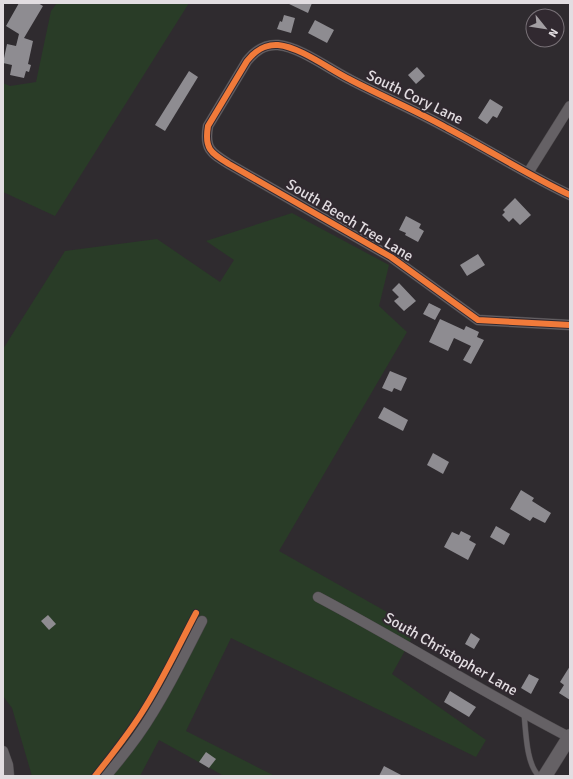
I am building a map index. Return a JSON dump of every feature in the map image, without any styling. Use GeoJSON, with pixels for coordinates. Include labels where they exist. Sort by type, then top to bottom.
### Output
{"type":"FeatureCollection","features":[{"type":"Feature","properties":{"kind":"street","name":"South Cory Lane"},"geometry":{"type":"LineString","coordinates":[[208,126],[247,61],[258,49],[271,45],[279,45],[293,49],[350,80],[443,125],[570,195]]}},
{"type":"Feature","properties":{"kind":"street"},"geometry":{"type":"LineString","coordinates":[[528,173],[570,106]]}},
{"type":"Feature","properties":{"kind":"street","name":"South Beech Tree Lane"},"geometry":{"type":"LineString","coordinates":[[208,126],[206,138],[208,146],[217,156],[228,164],[391,257],[478,320],[570,324]]}},
{"type":"Feature","properties":{"kind":"street","name":"South Christopher Lane"},"geometry":{"type":"LineString","coordinates":[[318,597],[376,628],[524,714],[570,737]]}},
{"type":"Feature","properties":{"kind":"street"},"geometry":{"type":"LineString","coordinates":[[106,776],[152,715],[170,684],[202,621]]}},
{"type":"Feature","properties":{"kind":"street"},"geometry":{"type":"LineString","coordinates":[[545,776],[570,737]]}},
{"type":"Feature","properties":{"kind":"street"},"geometry":{"type":"LineString","coordinates":[[3,751],[10,776]]}},
{"type":"Feature","properties":{"kind":"lane"},"geometry":{"type":"LineString","coordinates":[[524,714],[530,758],[533,769],[538,776]]}},
{"type":"Feature","properties":{"kind":"green space"},"geometry":{"type":"Polygon","coordinates":[[[57,3],[189,3],[55,216],[3,192],[3,83],[10,86],[36,82],[51,11],[57,3]]]}},
{"type":"Feature","properties":{"kind":"green space"},"geometry":{"type":"Polygon","coordinates":[[[292,213],[389,265],[379,306],[407,332],[279,551],[417,629],[392,674],[486,740],[476,757],[231,638],[186,731],[275,776],[224,776],[159,740],[140,776],[32,776],[12,708],[3,696],[3,349],[65,251],[157,239],[220,282],[234,260],[206,241],[292,213]]]}},
{"type":"Feature","properties":{"kind":"building"},"geometry":{"type":"Polygon","coordinates":[[[19,3],[38,3],[43,6],[24,38],[33,41],[28,64],[31,65],[29,72],[26,71],[24,78],[10,75],[12,65],[3,63],[7,44],[16,46],[19,34],[6,26],[19,3]]]}},
{"type":"Feature","properties":{"kind":"building"},"geometry":{"type":"Polygon","coordinates":[[[287,3],[312,3],[308,13],[287,3]]]}},
{"type":"Feature","properties":{"kind":"building"},"geometry":{"type":"Polygon","coordinates":[[[284,15],[295,18],[291,33],[277,29],[280,21],[282,22],[284,15]]]}},
{"type":"Feature","properties":{"kind":"building"},"geometry":{"type":"Polygon","coordinates":[[[315,20],[334,30],[327,43],[308,33],[315,20]]]}},
{"type":"Feature","properties":{"kind":"building"},"geometry":{"type":"Polygon","coordinates":[[[417,67],[425,76],[416,84],[408,75],[417,67]]]}},
{"type":"Feature","properties":{"kind":"building"},"geometry":{"type":"Polygon","coordinates":[[[189,71],[198,77],[165,131],[155,125],[189,71]]]}},
{"type":"Feature","properties":{"kind":"building"},"geometry":{"type":"Polygon","coordinates":[[[490,99],[503,107],[497,118],[493,116],[487,124],[478,118],[490,99]]]}},
{"type":"Feature","properties":{"kind":"building"},"geometry":{"type":"Polygon","coordinates":[[[515,198],[531,215],[520,225],[513,218],[509,222],[502,215],[505,212],[503,210],[515,198]]]}},
{"type":"Feature","properties":{"kind":"building"},"geometry":{"type":"Polygon","coordinates":[[[406,216],[421,224],[419,228],[424,231],[418,242],[405,235],[406,233],[399,230],[406,216]]]}},
{"type":"Feature","properties":{"kind":"building"},"geometry":{"type":"Polygon","coordinates":[[[478,254],[485,265],[467,276],[460,265],[478,254]]]}},
{"type":"Feature","properties":{"kind":"building"},"geometry":{"type":"Polygon","coordinates":[[[399,283],[416,301],[404,311],[394,301],[399,297],[392,290],[399,283]]]}},
{"type":"Feature","properties":{"kind":"building"},"geometry":{"type":"Polygon","coordinates":[[[429,303],[441,309],[435,320],[423,314],[429,303]]]}},
{"type":"Feature","properties":{"kind":"building"},"geometry":{"type":"Polygon","coordinates":[[[440,319],[464,330],[466,326],[479,332],[477,337],[484,340],[471,364],[463,360],[471,346],[454,338],[448,351],[429,342],[440,319]]]}},
{"type":"Feature","properties":{"kind":"building"},"geometry":{"type":"Polygon","coordinates":[[[390,371],[407,378],[401,391],[394,388],[392,392],[382,388],[390,371]]]}},
{"type":"Feature","properties":{"kind":"building"},"geometry":{"type":"Polygon","coordinates":[[[384,407],[408,420],[403,431],[378,418],[384,407]]]}},
{"type":"Feature","properties":{"kind":"building"},"geometry":{"type":"Polygon","coordinates":[[[433,453],[449,462],[443,474],[427,465],[433,453]]]}},
{"type":"Feature","properties":{"kind":"building"},"geometry":{"type":"Polygon","coordinates":[[[521,490],[534,498],[532,501],[551,513],[545,523],[533,517],[530,521],[510,509],[521,490]]]}},
{"type":"Feature","properties":{"kind":"building"},"geometry":{"type":"Polygon","coordinates":[[[496,526],[510,534],[504,545],[490,537],[496,526]]]}},
{"type":"Feature","properties":{"kind":"building"},"geometry":{"type":"Polygon","coordinates":[[[461,531],[471,536],[469,540],[476,544],[468,560],[444,547],[452,532],[459,535],[461,531]]]}},
{"type":"Feature","properties":{"kind":"building"},"geometry":{"type":"Polygon","coordinates":[[[48,615],[56,624],[49,630],[41,621],[48,615]]]}},
{"type":"Feature","properties":{"kind":"building"},"geometry":{"type":"Polygon","coordinates":[[[471,633],[480,639],[474,649],[465,644],[471,633]]]}},
{"type":"Feature","properties":{"kind":"building"},"geometry":{"type":"Polygon","coordinates":[[[570,666],[570,700],[559,693],[564,685],[560,682],[570,666]]]}},
{"type":"Feature","properties":{"kind":"building"},"geometry":{"type":"Polygon","coordinates":[[[529,674],[539,679],[531,694],[521,688],[529,674]]]}},
{"type":"Feature","properties":{"kind":"building"},"geometry":{"type":"Polygon","coordinates":[[[450,691],[476,707],[469,717],[444,702],[450,691]]]}},
{"type":"Feature","properties":{"kind":"building"},"geometry":{"type":"Polygon","coordinates":[[[206,752],[216,759],[209,768],[199,762],[206,752]]]}},
{"type":"Feature","properties":{"kind":"building"},"geometry":{"type":"Polygon","coordinates":[[[384,766],[403,776],[379,776],[384,766]]]}},
{"type":"Feature","properties":{"kind":"cycle path"},"geometry":{"type":"LineString","coordinates":[[570,195],[435,121],[349,79],[305,54],[278,45],[264,47],[253,54],[247,61],[208,126],[208,145],[210,150],[218,157],[391,257],[478,320],[570,325]]}},
{"type":"Feature","properties":{"kind":"cycle path"},"geometry":{"type":"LineString","coordinates":[[95,776],[125,738],[149,702],[196,613]]}}]}
